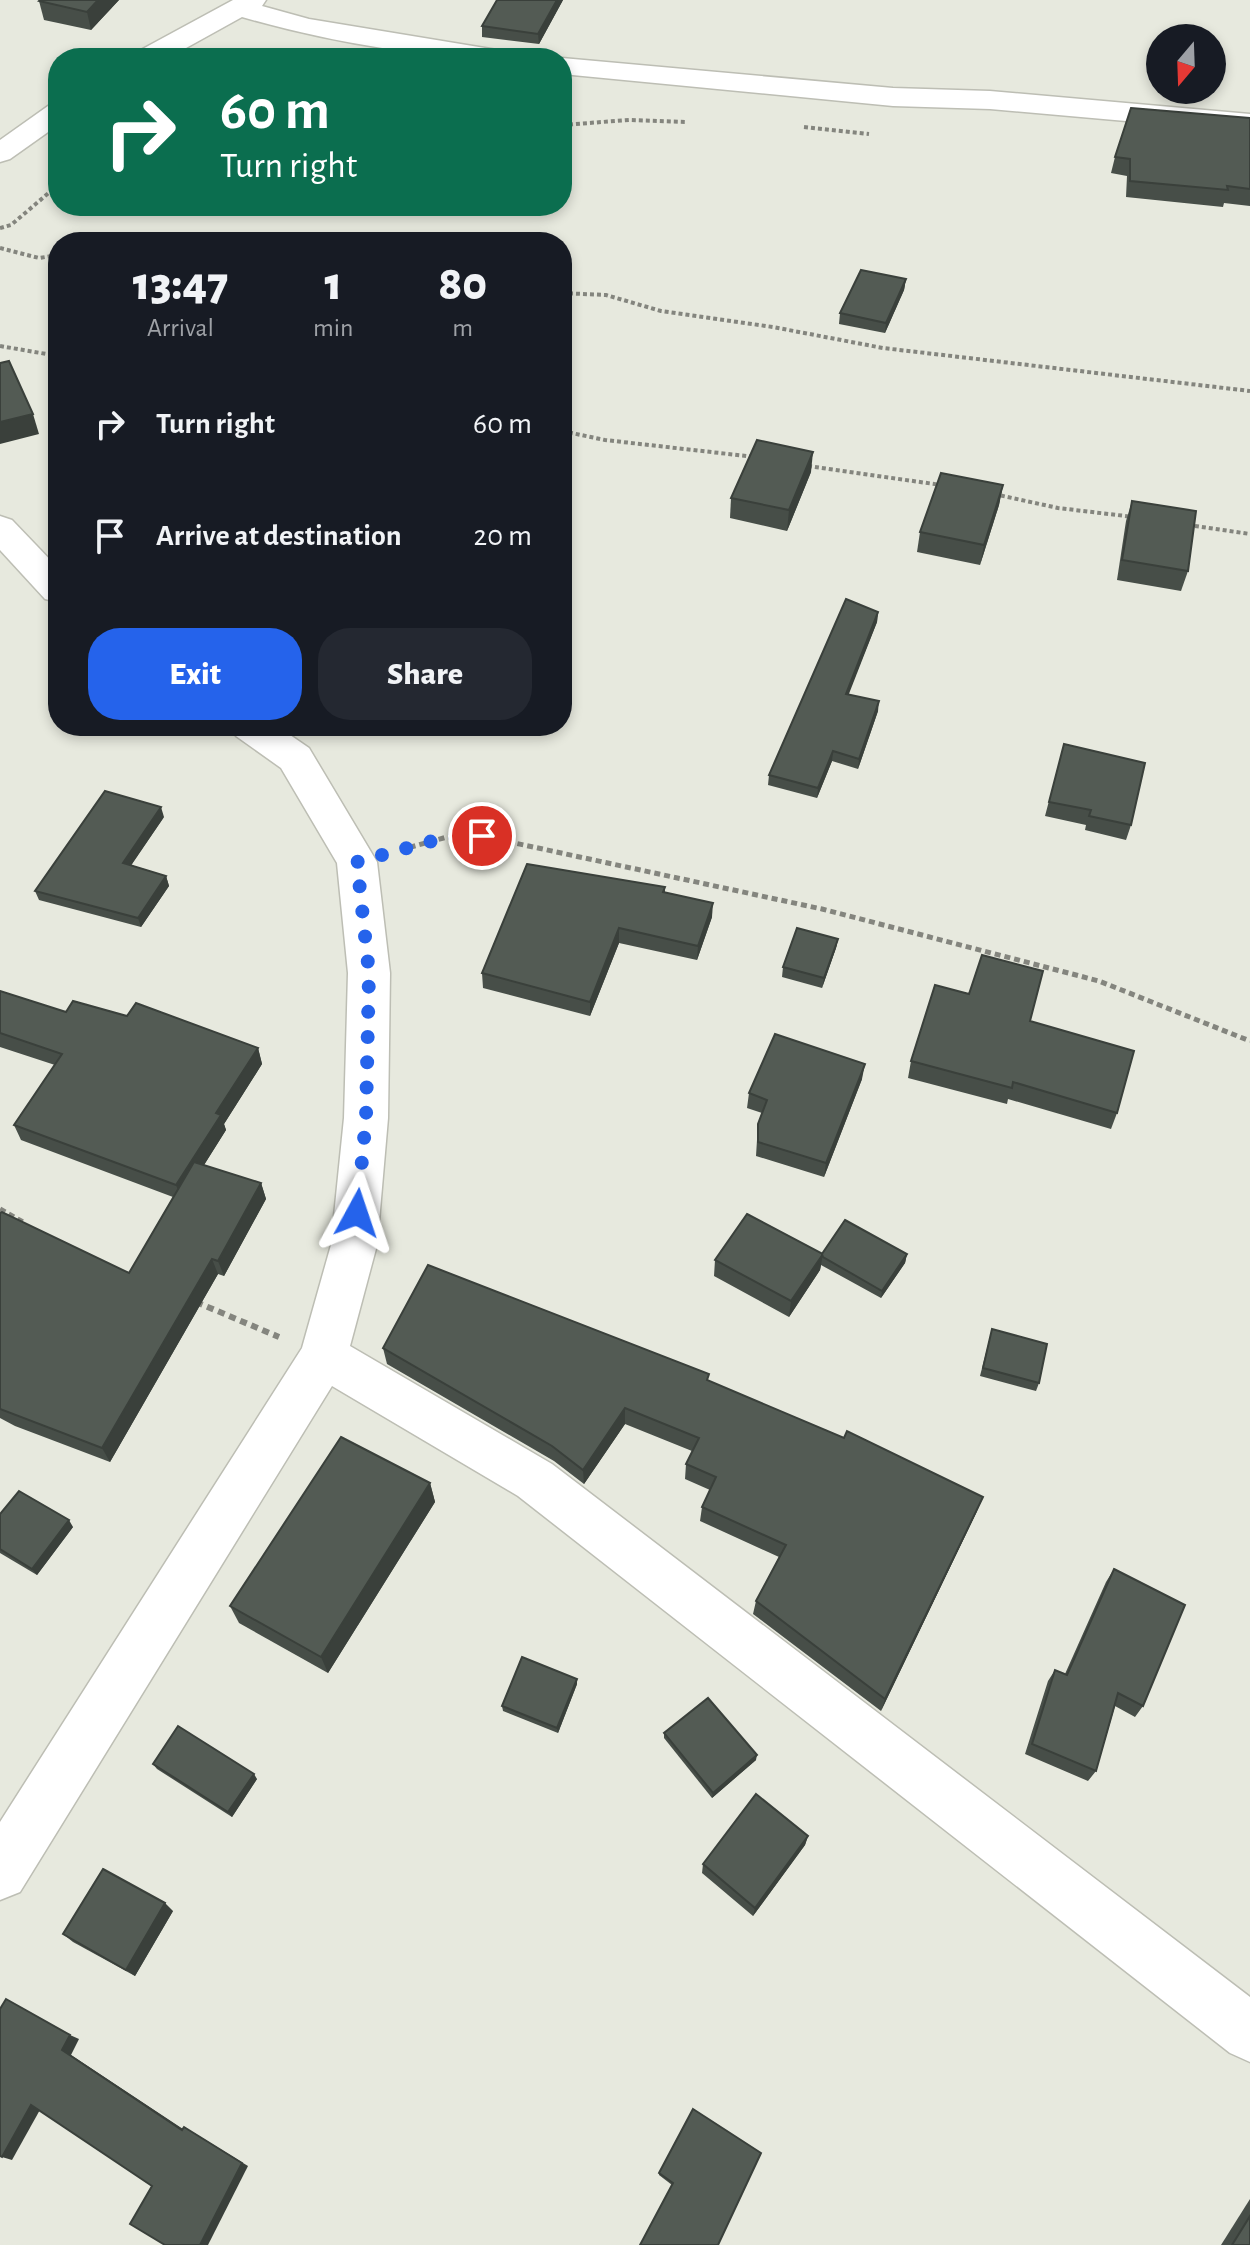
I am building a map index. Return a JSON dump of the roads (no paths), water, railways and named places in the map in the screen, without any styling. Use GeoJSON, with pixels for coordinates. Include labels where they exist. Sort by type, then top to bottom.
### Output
{"type":"FeatureCollection","features":[{"type":"Feature","properties":{"kind":"street"},"geometry":{"type":"LineString","coordinates":[[165,48],[246,4],[306,27],[435,48]]}},
{"type":"Feature","properties":{"kind":"street"},"geometry":{"type":"LineString","coordinates":[[572,67],[893,97],[990,100],[1250,123]]}},
{"type":"Feature","properties":{"kind":"street"},"geometry":{"type":"LineString","coordinates":[[0,153],[48,119]]}},
{"type":"Feature","properties":{"kind":"street"},"geometry":{"type":"LineString","coordinates":[[0,528],[48,579]]}},
{"type":"Feature","properties":{"kind":"street"},"geometry":{"type":"LineString","coordinates":[[0,1872],[324,1356],[354,1245],[366,1118],[369,973],[357,862],[295,758],[263,736]]}},
{"type":"Feature","properties":{"kind":"street"},"geometry":{"type":"LineString","coordinates":[[324,1356],[535,1480],[1250,2033]]}}]}
